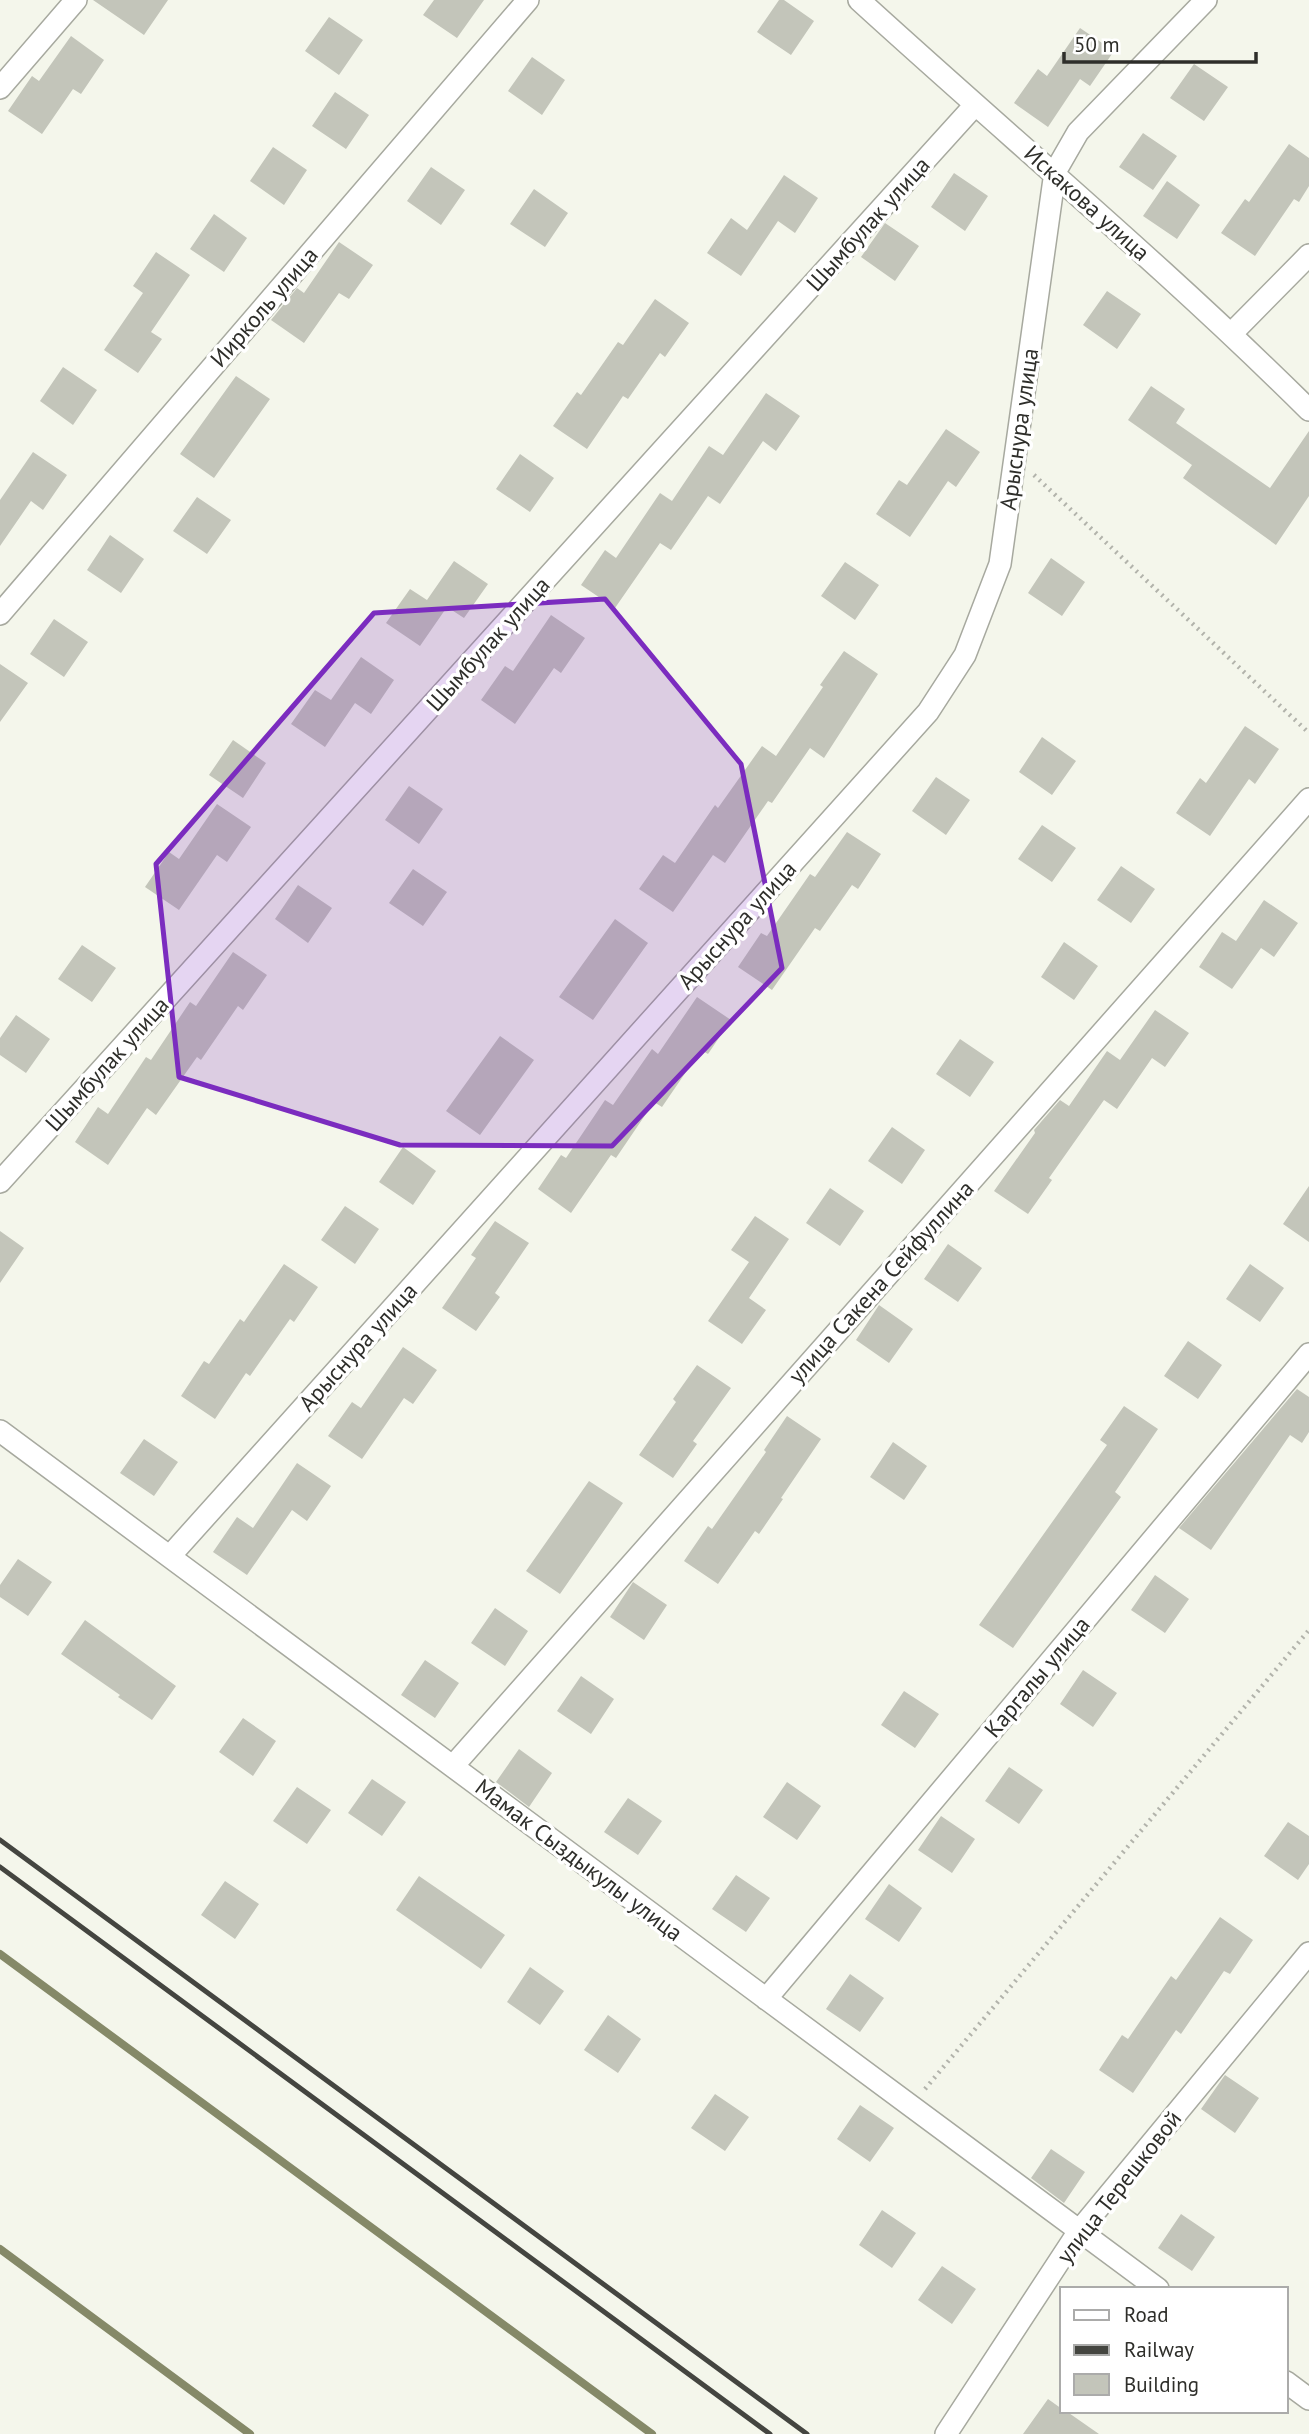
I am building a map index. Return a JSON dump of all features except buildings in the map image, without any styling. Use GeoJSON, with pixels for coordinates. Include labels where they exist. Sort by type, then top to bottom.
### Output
{"type":"FeatureCollection","features":[{"type":"Feature","properties":{"kind":"street"},"geometry":{"type":"LineString","coordinates":[[0,88],[76,0]]}},
{"type":"Feature","properties":{"kind":"street","name":"Иирколь улица"},"geometry":{"type":"LineString","coordinates":[[0,614],[528,0]]}},
{"type":"Feature","properties":{"kind":"street","name":"Искакова улица"},"geometry":{"type":"LineString","coordinates":[[859,0],[975,106],[1055,172],[1232,333],[1309,410]]}},
{"type":"Feature","properties":{"kind":"street"},"geometry":{"type":"LineString","coordinates":[[1055,172],[1078,132],[1206,0]]}},
{"type":"Feature","properties":{"kind":"street","name":"Шымбулак улица"},"geometry":{"type":"LineString","coordinates":[[0,1182],[975,106]]}},
{"type":"Feature","properties":{"kind":"street","name":"Арыснура улица"},"geometry":{"type":"LineString","coordinates":[[170,1556],[928,712],[965,655],[1000,564],[1055,172]]}},
{"type":"Feature","properties":{"kind":"street"},"geometry":{"type":"LineString","coordinates":[[1232,333],[1309,255]]}},
{"type":"Feature","properties":{"kind":"street","name":"улица Сакена Сейфуллина"},"geometry":{"type":"LineString","coordinates":[[453,1766],[1309,799]]}},
{"type":"Feature","properties":{"kind":"street","name":"Каргалы улица"},"geometry":{"type":"LineString","coordinates":[[766,1999],[1309,1354]]}},
{"type":"Feature","properties":{"kind":"street","name":"Мамак Сыздыкулы улица"},"geometry":{"type":"LineString","coordinates":[[0,1430],[1155,2287]]}},
{"type":"Feature","properties":{"kind":"street","name":"улица Терешковой"},"geometry":{"type":"LineString","coordinates":[[946,2434],[1079,2231],[1309,1953]]}},
{"type":"Feature","properties":{"kind":"street"},"geometry":{"type":"LineString","coordinates":[[1288,2383],[1309,2399]]}},
{"type":"Feature","properties":{"kind":"path"},"geometry":{"type":"LineString","coordinates":[[1015,457],[1309,733]]}},
{"type":"Feature","properties":{"kind":"path"},"geometry":{"type":"LineString","coordinates":[[911,2105],[1309,1630]]}},
{"type":"Feature","properties":{"kind":"highlighted area"},"geometry":{"type":"Polygon","coordinates":[[[605,599],[741,764],[782,968],[612,1146],[400,1145],[179,1077],[156,864],[374,613],[605,599]]]}},
{"type":"Feature","properties":{"kind":"waterway"},"geometry":{"type":"LineString","coordinates":[[0,1954],[652,2434]]}},
{"type":"Feature","properties":{"kind":"waterway"},"geometry":{"type":"LineString","coordinates":[[0,2249],[250,2434]]}},
{"type":"Feature","properties":{"kind":"railway"},"geometry":{"type":"LineString","coordinates":[[0,1840],[807,2434]]}},
{"type":"Feature","properties":{"kind":"railway"},"geometry":{"type":"LineString","coordinates":[[0,1867],[770,2434]]}}]}
